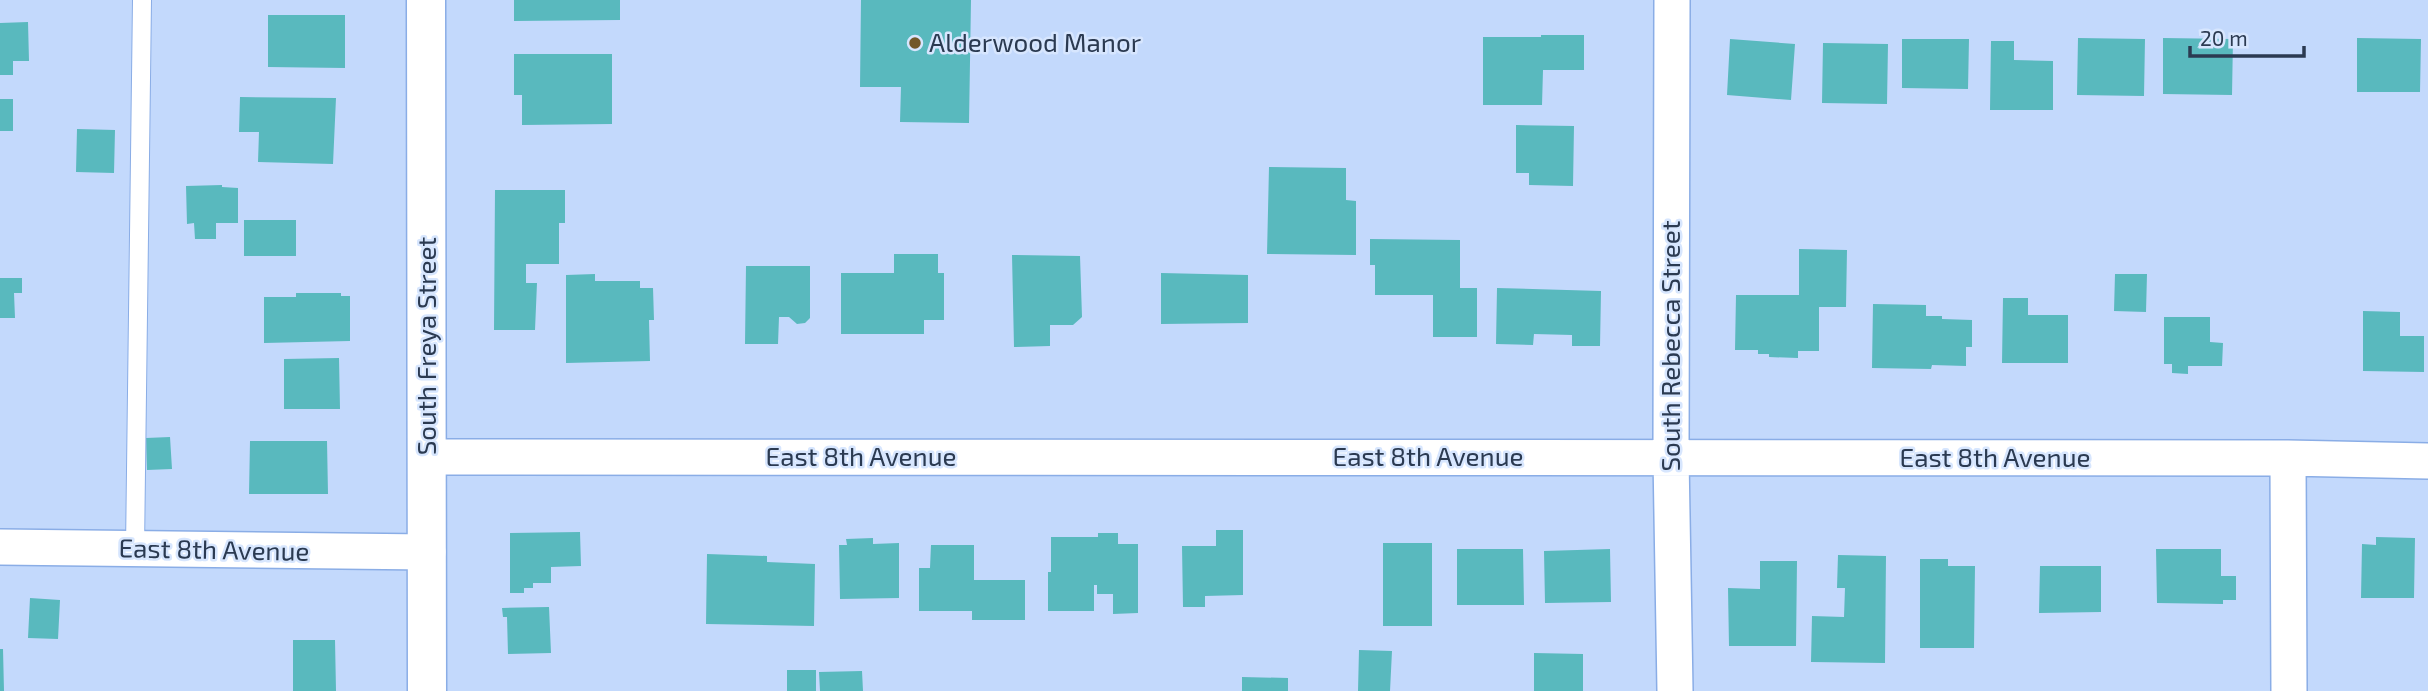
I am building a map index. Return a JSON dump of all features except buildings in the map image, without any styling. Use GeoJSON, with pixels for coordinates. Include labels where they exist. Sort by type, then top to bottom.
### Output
{"type":"FeatureCollection","features":[{"type":"Feature","properties":{"kind":"main road","name":"South Freya Street"},"geometry":{"type":"LineString","coordinates":[[426,0],[427,691]]}},
{"type":"Feature","properties":{"kind":"street","name":"South Rebecca Street"},"geometry":{"type":"LineString","coordinates":[[1672,0],[1671,457],[1675,691]]}},
{"type":"Feature","properties":{"kind":"street","name":"East 8th Avenue"},"geometry":{"type":"LineString","coordinates":[[427,457],[2288,458],[2428,461]]}},
{"type":"Feature","properties":{"kind":"street"},"geometry":{"type":"LineString","coordinates":[[2288,458],[2289,691]]}},
{"type":"Feature","properties":{"kind":"street","name":"East 8th Avenue"},"geometry":{"type":"LineString","coordinates":[[0,547],[428,552]]}},
{"type":"Feature","properties":{"kind":"lane"},"geometry":{"type":"LineString","coordinates":[[135,549],[142,0]]}},
{"type":"Feature","properties":{"kind":"place","name":"Alderwood Manor"},"geometry":{"type":"Point","coordinates":[915,43]}}]}
